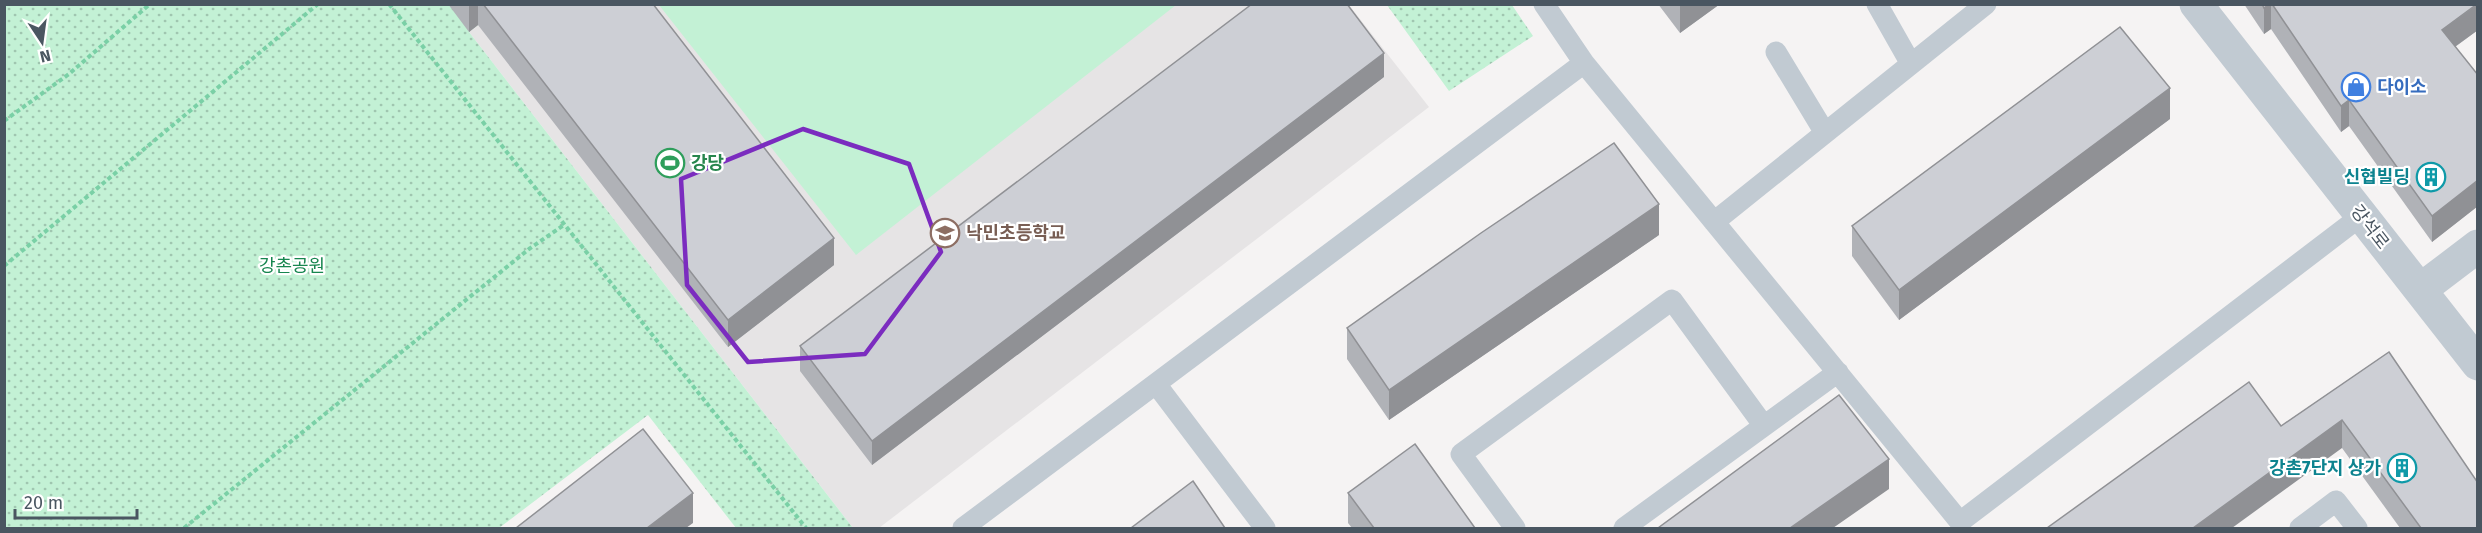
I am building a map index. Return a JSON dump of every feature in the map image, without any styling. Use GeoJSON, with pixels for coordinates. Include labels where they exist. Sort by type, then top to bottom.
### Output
{"type":"FeatureCollection","features":[{"type":"Feature","properties":{"kind":"street","name":"강석로"},"geometry":{"type":"LineString","coordinates":[[2196,4],[2478,364]]}},
{"type":"Feature","properties":{"kind":"street"},"geometry":{"type":"LineString","coordinates":[[2420,290],[2478,246]]}},
{"type":"Feature","properties":{"kind":"lane"},"geometry":{"type":"LineString","coordinates":[[1544,4],[1584,63],[1838,372],[1956,525],[2361,216]]}},
{"type":"Feature","properties":{"kind":"lane"},"geometry":{"type":"LineString","coordinates":[[1876,4],[1911,64]]}},
{"type":"Feature","properties":{"kind":"lane"},"geometry":{"type":"LineString","coordinates":[[1714,222],[1986,4]]}},
{"type":"Feature","properties":{"kind":"lane"},"geometry":{"type":"LineString","coordinates":[[1776,52],[1826,133]]}},
{"type":"Feature","properties":{"kind":"lane"},"geometry":{"type":"LineString","coordinates":[[963,528],[1584,63]]}},
{"type":"Feature","properties":{"kind":"lane"},"geometry":{"type":"LineString","coordinates":[[1515,528],[1461,454],[1672,300],[1764,426]]}},
{"type":"Feature","properties":{"kind":"lane"},"geometry":{"type":"LineString","coordinates":[[1624,528],[1838,372]]}},
{"type":"Feature","properties":{"kind":"lane"},"geometry":{"type":"LineString","coordinates":[[1156,384],[1265,528]]}},
{"type":"Feature","properties":{"kind":"lane"},"geometry":{"type":"LineString","coordinates":[[2300,528],[2336,501],[2357,528]]}},
{"type":"Feature","properties":{"kind":"path"},"geometry":{"type":"LineString","coordinates":[[4,121],[69,74],[150,4]]}},
{"type":"Feature","properties":{"kind":"path"},"geometry":{"type":"LineString","coordinates":[[4,266],[318,4]]}},
{"type":"Feature","properties":{"kind":"path"},"geometry":{"type":"LineString","coordinates":[[389,4],[806,528]]}},
{"type":"Feature","properties":{"kind":"path"},"geometry":{"type":"LineString","coordinates":[[184,528],[529,249],[564,225]]}},
{"type":"Feature","properties":{"kind":"highlighted area"},"geometry":{"type":"Polygon","coordinates":[[[803,129],[909,164],[941,252],[865,354],[748,362],[687,285],[681,179],[803,129]]]}},
{"type":"Feature","properties":{"kind":"shaded area","name":"낙민초등학교"},"geometry":{"type":"Polygon","coordinates":[[[504,4],[1349,5],[1429,107],[879,528],[853,528],[469,32],[504,4]]]}},
{"type":"Feature","properties":{"kind":"green space","name":"강촌공원"},"geometry":{"type":"Polygon","coordinates":[[[4,5],[504,5],[469,32],[853,528],[736,528],[648,415],[499,528],[5,528],[4,5]]]}},
{"type":"Feature","properties":{"kind":"green space"},"geometry":{"type":"Polygon","coordinates":[[[659,5],[1176,5],[856,255],[659,5]]]}},
{"type":"Feature","properties":{"kind":"green space"},"geometry":{"type":"Polygon","coordinates":[[[1387,5],[1512,5],[1533,36],[1449,91],[1387,5]]]}},
{"type":"Feature","properties":{"kind":"building","name":"강당"},"geometry":{"type":"Polygon","coordinates":[[[483,4],[653,4],[834,238],[728,320],[483,4]]]}},
{"type":"Feature","properties":{"kind":"building"},"geometry":{"type":"Polygon","coordinates":[[[1252,4],[1347,4],[1384,53],[872,441],[800,346],[1252,4]]]}},
{"type":"Feature","properties":{"kind":"building"},"geometry":{"type":"Polygon","coordinates":[[[2272,4],[2477,4],[2442,30],[2478,75],[2478,180],[2432,216],[2349,100],[2341,106],[2272,4]]]}},
{"type":"Feature","properties":{"kind":"building"},"geometry":{"type":"Polygon","coordinates":[[[2120,27],[2170,88],[1899,290],[1852,226],[2120,27]]]}},
{"type":"Feature","properties":{"kind":"building"},"geometry":{"type":"Polygon","coordinates":[[[1614,143],[1659,204],[1389,390],[1347,328],[1614,143]]]}},
{"type":"Feature","properties":{"kind":"building"},"geometry":{"type":"Polygon","coordinates":[[[2389,352],[2478,483],[2478,528],[2421,528],[2342,420],[2193,528],[2047,528],[2249,382],[2281,426],[2389,352]]]}},
{"type":"Feature","properties":{"kind":"building"},"geometry":{"type":"Polygon","coordinates":[[[1839,395],[1889,459],[1790,528],[1658,528],[1839,395]]]}},
{"type":"Feature","properties":{"kind":"building"},"geometry":{"type":"Polygon","coordinates":[[[643,429],[693,493],[647,528],[516,528],[643,429]]]}},
{"type":"Feature","properties":{"kind":"building"},"geometry":{"type":"Polygon","coordinates":[[[1415,444],[1475,528],[1374,528],[1348,493],[1415,444]]]}},
{"type":"Feature","properties":{"kind":"building"},"geometry":{"type":"Polygon","coordinates":[[[1193,481],[1225,528],[1131,528],[1193,481]]]}},
{"type":"Feature","properties":{"kind":"place","name":"다이소"},"geometry":{"type":"Point","coordinates":[2356,87]}},
{"type":"Feature","properties":{"kind":"place","name":"강당"},"geometry":{"type":"Point","coordinates":[670,163]}},
{"type":"Feature","properties":{"kind":"place","name":"신협빌딩"},"geometry":{"type":"Point","coordinates":[2431,177]}},
{"type":"Feature","properties":{"kind":"place","name":"낙민초등학교"},"geometry":{"type":"Point","coordinates":[945,233]}},
{"type":"Feature","properties":{"kind":"place","name":"강촌7단지 상가"},"geometry":{"type":"Point","coordinates":[2402,468]}}]}
